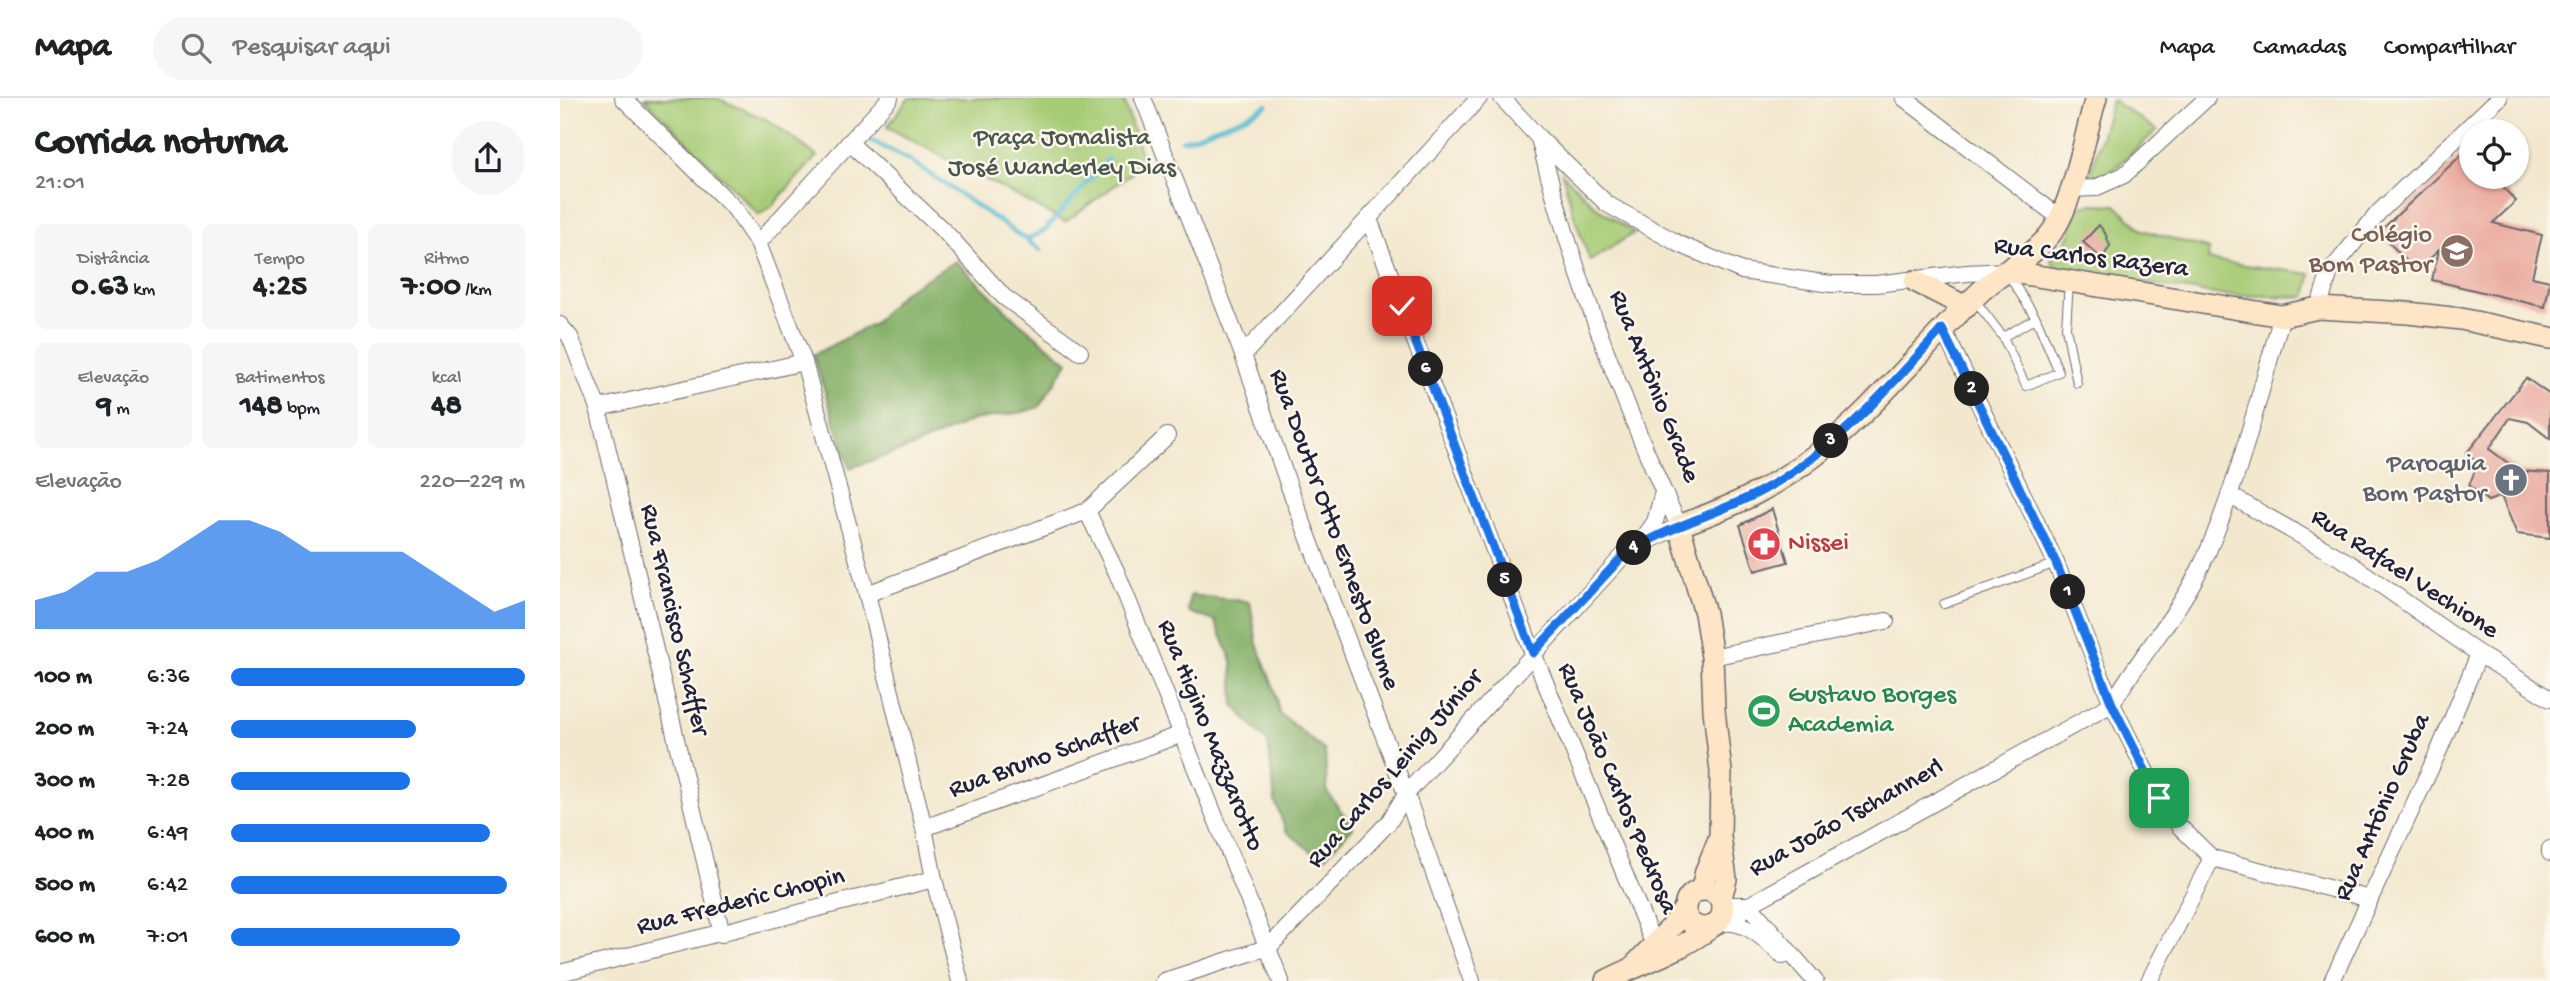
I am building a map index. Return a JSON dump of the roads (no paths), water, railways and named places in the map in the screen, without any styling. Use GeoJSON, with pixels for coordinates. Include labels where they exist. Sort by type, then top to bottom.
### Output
{"type":"FeatureCollection","features":[{"type":"Feature","properties":{"kind":"main road"},"geometry":{"type":"LineString","coordinates":[[1679,526],[1763,490],[1790,473],[1854,421],[1890,387],[1942,329],[2049,236],[2060,218],[2070,189],[2096,98]]}},
{"type":"Feature","properties":{"kind":"main road","name":"Rua Carlos Razera"},"geometry":{"type":"LineString","coordinates":[[2006,271],[2282,316],[2318,308],[2435,316],[2550,338]]}},
{"type":"Feature","properties":{"kind":"main road"},"geometry":{"type":"LineString","coordinates":[[1915,281],[1970,303]]}},
{"type":"Feature","properties":{"kind":"main road","name":"Rua Antônio Grade"},"geometry":{"type":"LineString","coordinates":[[1679,526],[1705,613],[1712,657],[1720,772],[1720,837],[1726,879],[1717,911]]}},
{"type":"Feature","properties":{"kind":"main road"},"geometry":{"type":"LineString","coordinates":[[1633,968],[1674,924],[1689,896],[1717,911]]}},
{"type":"Feature","properties":{"kind":"main road"},"geometry":{"type":"LineString","coordinates":[[1684,909],[1690,922],[1696,927],[1717,911]]}},
{"type":"Feature","properties":{"kind":"main road"},"geometry":{"type":"LineString","coordinates":[[1606,981],[1660,958],[1717,911]]}},
{"type":"Feature","properties":{"kind":"street"},"geometry":{"type":"LineString","coordinates":[[623,98],[735,209],[758,243],[804,362],[867,594],[960,981]]}},
{"type":"Feature","properties":{"kind":"street"},"geometry":{"type":"LineString","coordinates":[[758,243],[890,98]]}},
{"type":"Feature","properties":{"kind":"street","name":"Rua Doutor Otto Ernesto Blume"},"geometry":{"type":"LineString","coordinates":[[1143,98],[1243,355],[1290,489],[1406,794],[1472,981]]}},
{"type":"Feature","properties":{"kind":"street"},"geometry":{"type":"LineString","coordinates":[[1243,355],[1479,98]]}},
{"type":"Feature","properties":{"kind":"street","name":"Rua Antônio Grade"},"geometry":{"type":"LineString","coordinates":[[1503,98],[1539,138],[1556,206],[1577,270],[1633,420],[1679,526]]}},
{"type":"Feature","properties":{"kind":"street"},"geometry":{"type":"LineString","coordinates":[[1905,98],[2060,218]]}},
{"type":"Feature","properties":{"kind":"street"},"geometry":{"type":"LineString","coordinates":[[2070,189],[2095,188],[2124,175],[2207,98]]}},
{"type":"Feature","properties":{"kind":"street"},"geometry":{"type":"LineString","coordinates":[[2318,308],[2330,272],[2379,212],[2499,98]]}},
{"type":"Feature","properties":{"kind":"street","name":"Rua Carlos Razera"},"geometry":{"type":"LineString","coordinates":[[1539,138],[1607,204],[1679,244],[1742,271],[1831,284],[1876,284],[2006,271]]}},
{"type":"Feature","properties":{"kind":"street"},"geometry":{"type":"LineString","coordinates":[[849,142],[947,234],[1004,297],[1080,352]]}},
{"type":"Feature","properties":{"kind":"street","name":"Rua João Carlos Pedrosa"},"geometry":{"type":"LineString","coordinates":[[1369,219],[1533,653],[1654,945]]}},
{"type":"Feature","properties":{"kind":"street","name":"Rua João Tschannerl"},"geometry":{"type":"LineString","coordinates":[[1717,911],[1749,905],[2112,704],[2137,664],[2155,642],[2203,562],[2229,495],[2282,316]]}},
{"type":"Feature","properties":{"kind":"street","name":"Rua Francisco Schaffer"},"geometry":{"type":"LineString","coordinates":[[560,325],[570,337],[598,408],[722,933]]}},
{"type":"Feature","properties":{"kind":"street"},"geometry":{"type":"LineString","coordinates":[[1942,329],[2056,563],[2112,704],[2159,798],[2180,827],[2212,858],[2370,899]]}},
{"type":"Feature","properties":{"kind":"street"},"geometry":{"type":"LineString","coordinates":[[598,408],[804,362]]}},
{"type":"Feature","properties":{"kind":"street"},"geometry":{"type":"LineString","coordinates":[[867,594],[1087,511],[1167,436]]}},
{"type":"Feature","properties":{"kind":"street","name":"Rua Carlos Leinig Júnior"},"geometry":{"type":"LineString","coordinates":[[1636,547],[1655,522],[1664,492]]}},
{"type":"Feature","properties":{"kind":"street","name":"Rua Rafael Vechione"},"geometry":{"type":"LineString","coordinates":[[2229,495],[2351,564],[2479,654],[2550,699]]}},
{"type":"Feature","properties":{"kind":"street","name":"Rua Higino Mazzarotto"},"geometry":{"type":"LineString","coordinates":[[1087,511],[1117,573],[1281,981]]}},
{"type":"Feature","properties":{"kind":"street","name":"Rua Carlos Leinig Júnior"},"geometry":{"type":"LineString","coordinates":[[1164,981],[1269,947],[1389,822],[1406,794],[1623,556],[1679,526]]}},
{"type":"Feature","properties":{"kind":"street"},"geometry":{"type":"LineString","coordinates":[[1712,657],[1886,621]]}},
{"type":"Feature","properties":{"kind":"street","name":"Rua Antônio Gruba"},"geometry":{"type":"LineString","coordinates":[[2332,981],[2440,748],[2479,654]]}},
{"type":"Feature","properties":{"kind":"street","name":"Rua Bruno Schaffer"},"geometry":{"type":"LineString","coordinates":[[925,828],[1182,734]]}},
{"type":"Feature","properties":{"kind":"street"},"geometry":{"type":"LineString","coordinates":[[2149,981],[2212,858]]}},
{"type":"Feature","properties":{"kind":"street","name":"Rua Frederic Chopin"},"geometry":{"type":"LineString","coordinates":[[560,973],[934,879]]}},
{"type":"Feature","properties":{"kind":"street"},"geometry":{"type":"LineString","coordinates":[[1749,905],[1814,981]]}},
{"type":"Feature","properties":{"kind":"street"},"geometry":{"type":"LineString","coordinates":[[1717,911],[1746,926],[1814,981]]}},
{"type":"Feature","properties":{"kind":"lane"},"geometry":{"type":"LineString","coordinates":[[1970,303],[2003,337],[2026,386],[2059,372],[2036,318],[2006,271]]}},
{"type":"Feature","properties":{"kind":"lane"},"geometry":{"type":"LineString","coordinates":[[2069,282],[2066,328],[2077,383]]}},
{"type":"Feature","properties":{"kind":"lane"},"geometry":{"type":"LineString","coordinates":[[2003,337],[2036,318]]}},
{"type":"Feature","properties":{"kind":"lane"},"geometry":{"type":"LineString","coordinates":[[1944,604],[2056,563]]}},
{"type":"Feature","properties":{"kind":"waterway"},"geometry":{"type":"LineString","coordinates":[[1182,140],[1244,117],[1267,105]]}},
{"type":"Feature","properties":{"kind":"waterway"},"geometry":{"type":"LineString","coordinates":[[858,138],[874,142],[911,161],[1041,250]]}},
{"type":"Feature","properties":{"kind":"waterway"},"geometry":{"type":"LineString","coordinates":[[1027,239],[1044,231],[1108,159]]}},
{"type":"Feature","properties":{"kind":"place","name":"Colégio Bom Pastor"},"geometry":{"type":"Point","coordinates":[2457,251]}},
{"type":"Feature","properties":{"kind":"place","name":"Paroquia Bom Pastor"},"geometry":{"type":"Point","coordinates":[2511,480]}},
{"type":"Feature","properties":{"kind":"place","name":"Nissei"},"geometry":{"type":"Point","coordinates":[1764,544]}},
{"type":"Feature","properties":{"kind":"place","name":"Gustavo Borges Academia"},"geometry":{"type":"Point","coordinates":[1764,711]}},
{"type":"Feature","properties":{"kind":"park label","name":"Praça Jornalista José Wanderley Dias"},"geometry":{"type":"Point","coordinates":[1062,154]}}]}
